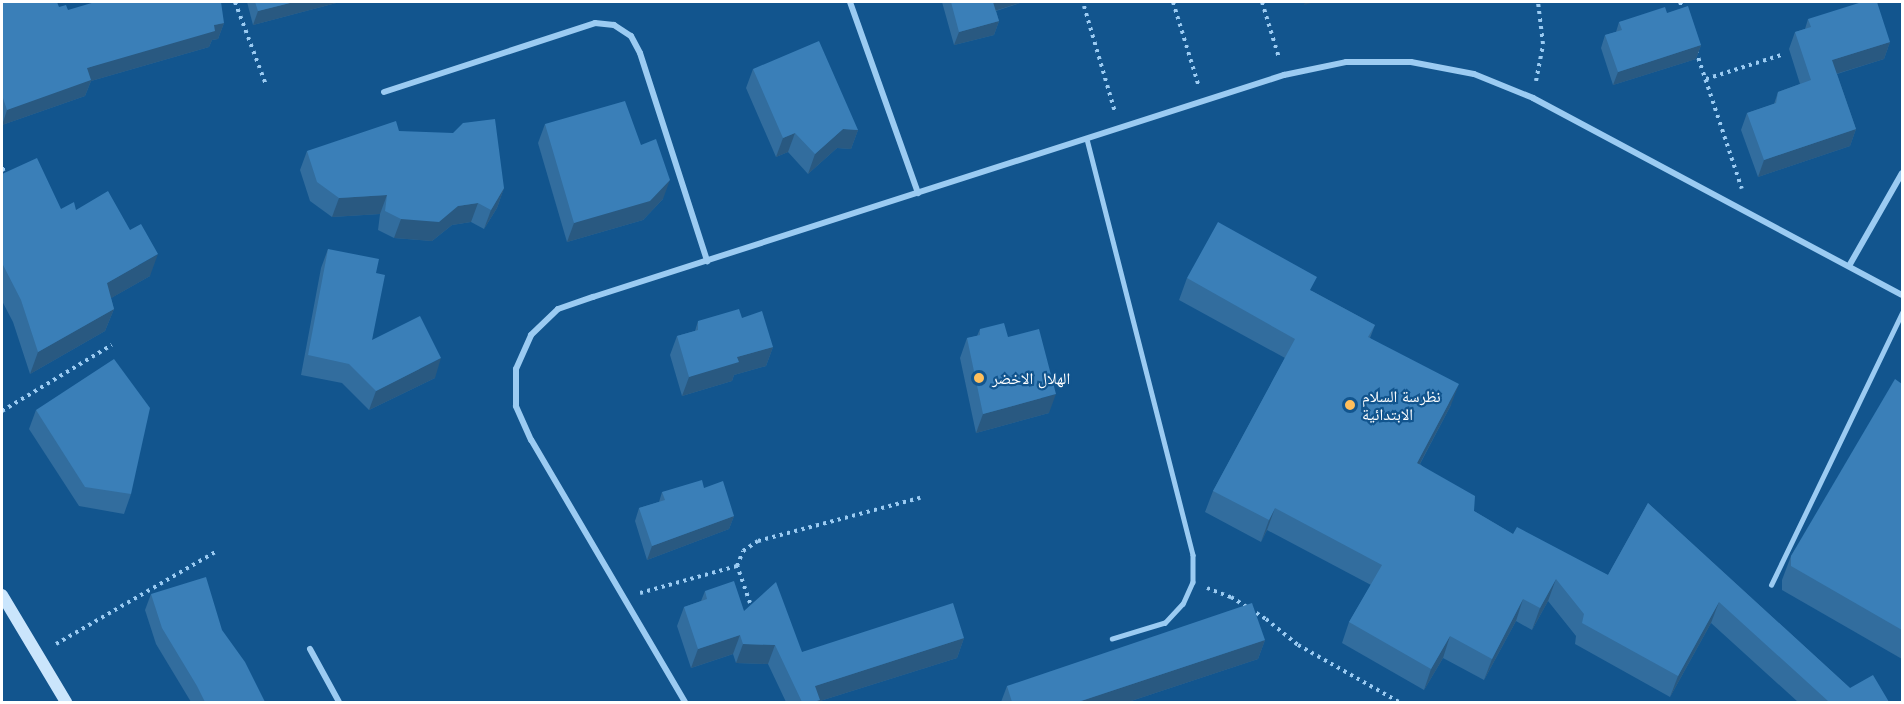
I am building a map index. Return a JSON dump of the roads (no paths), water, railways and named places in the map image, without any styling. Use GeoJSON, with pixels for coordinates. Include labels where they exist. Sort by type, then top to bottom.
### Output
{"type":"FeatureCollection","features":[{"type":"Feature","properties":{"kind":"street"},"geometry":{"type":"LineString","coordinates":[[850,2],[918,193]]}},
{"type":"Feature","properties":{"kind":"street"},"geometry":{"type":"LineString","coordinates":[[384,92],[595,23],[614,25],[631,36],[640,53],[707,261]]}},
{"type":"Feature","properties":{"kind":"street"},"geometry":{"type":"LineString","coordinates":[[685,702],[531,440],[516,406],[516,369],[531,334],[558,309],[1284,75],[1346,62],[1411,62],[1474,74],[1533,98],[1902,295]]}},
{"type":"Feature","properties":{"kind":"street"},"geometry":{"type":"LineString","coordinates":[[1849,266],[1902,173]]}},
{"type":"Feature","properties":{"kind":"street"},"geometry":{"type":"LineString","coordinates":[[2,595],[66,702]]}},
{"type":"Feature","properties":{"kind":"street"},"geometry":{"type":"LineString","coordinates":[[310,649],[339,702]]}},
{"type":"Feature","properties":{"kind":"lane"},"geometry":{"type":"LineString","coordinates":[[1087,139],[1192,555],[1193,582],[1183,604],[1165,622],[1112,639]]}},
{"type":"Feature","properties":{"kind":"lane"},"geometry":{"type":"LineString","coordinates":[[1772,585],[1902,313]]}},
{"type":"Feature","properties":{"kind":"place","name":"الهلال الاخضر"},"geometry":{"type":"Point","coordinates":[979,378]}},
{"type":"Feature","properties":{"kind":"place","name":"نظرسة السلام الابتدائية"},"geometry":{"type":"Point","coordinates":[1350,405]}}]}
